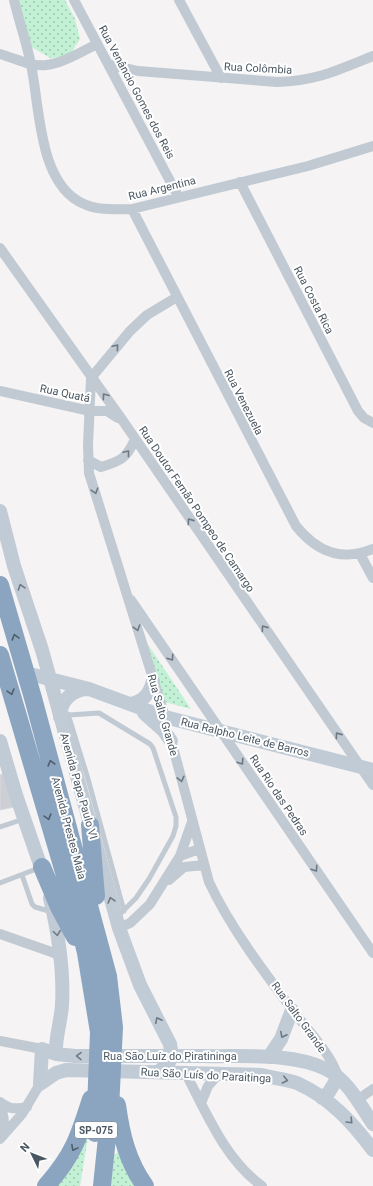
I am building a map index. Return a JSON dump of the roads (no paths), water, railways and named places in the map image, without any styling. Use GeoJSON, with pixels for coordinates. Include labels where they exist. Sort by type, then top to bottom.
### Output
{"type":"FeatureCollection","features":[{"type":"Feature","properties":{"kind":"highway","name":"Avenida Prestes Maia"},"geometry":{"type":"LineString","coordinates":[[0,585],[26,673],[108,976],[104,1080]]}},
{"type":"Feature","properties":{"kind":"highway","name":"Avenida Prestes Maia"},"geometry":{"type":"LineString","coordinates":[[0,654],[79,923],[90,983],[106,1029]]}},
{"type":"Feature","properties":{"kind":"highway"},"geometry":{"type":"LineString","coordinates":[[90,825],[99,920],[108,976]]}},
{"type":"Feature","properties":{"kind":"highway"},"geometry":{"type":"LineString","coordinates":[[42,867],[59,907],[75,935],[90,983]]}},
{"type":"Feature","properties":{"kind":"highway"},"geometry":{"type":"LineString","coordinates":[[46,1186],[63,1166],[77,1142],[104,1080]]}},
{"type":"Feature","properties":{"kind":"highway"},"geometry":{"type":"LineString","coordinates":[[104,1080],[116,1098],[120,1125],[128,1158],[145,1186]]}},
{"type":"Feature","properties":{"kind":"highway","name":"SP-075"},"geometry":{"type":"LineString","coordinates":[[91,1186],[97,1116],[104,1080]]}},
{"type":"Feature","properties":{"kind":"highway","name":"SP-075"},"geometry":{"type":"LineString","coordinates":[[102,1186],[104,1080]]}},
{"type":"Feature","properties":{"kind":"street","name":"Rua Argentina"},"geometry":{"type":"LineString","coordinates":[[14,0],[31,64],[42,134],[48,157],[55,176],[67,193],[83,204],[102,210],[132,209],[178,196],[308,166],[373,146]]}},
{"type":"Feature","properties":{"kind":"street","name":"Rua Venâncio Gomes dos Reis"},"geometry":{"type":"LineString","coordinates":[[74,0],[118,80],[178,196]]}},
{"type":"Feature","properties":{"kind":"street"},"geometry":{"type":"LineString","coordinates":[[180,0],[221,78]]}},
{"type":"Feature","properties":{"kind":"street"},"geometry":{"type":"LineString","coordinates":[[0,54],[31,64],[50,64],[71,57],[97,44]]}},
{"type":"Feature","properties":{"kind":"street","name":"Rua Colômbia"},"geometry":{"type":"LineString","coordinates":[[108,64],[138,71],[277,82],[300,82],[321,77],[373,56]]}},
{"type":"Feature","properties":{"kind":"street","name":"Rua Colômbia"},"geometry":{"type":"LineString","coordinates":[[118,80],[138,71]]}},
{"type":"Feature","properties":{"kind":"street","name":"Rua Costa Rica"},"geometry":{"type":"LineString","coordinates":[[240,182],[358,411],[364,418],[373,423]]}},
{"type":"Feature","properties":{"kind":"street","name":"Rua Venezuela"},"geometry":{"type":"LineString","coordinates":[[132,209],[296,526],[307,540],[317,548],[342,555],[360,554],[373,549]]}},
{"type":"Feature","properties":{"kind":"street","name":"Rua Doutor Fernão Pompeo de Camargo"},"geometry":{"type":"LineString","coordinates":[[0,248],[367,768],[373,785]]}},
{"type":"Feature","properties":{"kind":"street"},"geometry":{"type":"LineString","coordinates":[[91,378],[130,331],[147,315],[177,297]]}},
{"type":"Feature","properties":{"kind":"street","name":"Rua Salto Grande"},"geometry":{"type":"LineString","coordinates":[[91,378],[88,460],[89,473],[165,717],[209,882],[219,903],[292,1010],[333,1065],[338,1077],[357,1100],[373,1124]]}},
{"type":"Feature","properties":{"kind":"street","name":"Rua Quatá"},"geometry":{"type":"LineString","coordinates":[[0,392],[90,411],[107,411],[123,421]]}},
{"type":"Feature","properties":{"kind":"street"},"geometry":{"type":"LineString","coordinates":[[88,460],[101,467],[120,460],[127,455],[135,439]]}},
{"type":"Feature","properties":{"kind":"street","name":"Avenida Papa Paulo VI"},"geometry":{"type":"LineString","coordinates":[[0,510],[14,566],[42,650],[49,678],[65,717],[90,825],[140,985],[170,1044],[172,1056]]}},
{"type":"Feature","properties":{"kind":"street"},"geometry":{"type":"LineString","coordinates":[[360,554],[373,578]]}},
{"type":"Feature","properties":{"kind":"street","name":"Rua Rio das Pedras"},"geometry":{"type":"LineString","coordinates":[[125,592],[373,953]]}},
{"type":"Feature","properties":{"kind":"street","name":"Rua Ralpho Leite de Barros"},"geometry":{"type":"LineString","coordinates":[[26,673],[89,689],[165,717],[219,729],[367,768]]}},
{"type":"Feature","properties":{"kind":"street"},"geometry":{"type":"LineString","coordinates":[[131,704],[143,699],[152,688],[153,681]]}},
{"type":"Feature","properties":{"kind":"street"},"geometry":{"type":"LineString","coordinates":[[65,717],[63,702],[76,691],[89,689]]}},
{"type":"Feature","properties":{"kind":"street"},"geometry":{"type":"LineString","coordinates":[[131,704],[153,720],[171,741]]}},
{"type":"Feature","properties":{"kind":"street"},"geometry":{"type":"LineString","coordinates":[[0,741],[42,867],[53,912],[60,955],[62,1005],[56,1054],[66,1070]]}},
{"type":"Feature","properties":{"kind":"street"},"geometry":{"type":"LineString","coordinates":[[120,919],[130,923],[140,915],[163,886],[180,856],[192,822]]}},
{"type":"Feature","properties":{"kind":"street"},"geometry":{"type":"LineString","coordinates":[[180,856],[199,849]]}},
{"type":"Feature","properties":{"kind":"street"},"geometry":{"type":"LineString","coordinates":[[163,886],[184,867],[204,865]]}},
{"type":"Feature","properties":{"kind":"street"},"geometry":{"type":"LineString","coordinates":[[0,934],[60,955]]}},
{"type":"Feature","properties":{"kind":"street"},"geometry":{"type":"LineString","coordinates":[[269,1057],[286,1030],[292,1010]]}},
{"type":"Feature","properties":{"kind":"street","name":"Rua São Luíz do Piratininga"},"geometry":{"type":"LineString","coordinates":[[2,1043],[42,1049],[56,1054],[75,1056],[269,1057],[314,1065],[326,1069],[338,1077]]}},
{"type":"Feature","properties":{"kind":"street"},"geometry":{"type":"LineString","coordinates":[[0,1139],[27,1107],[40,1084],[42,1049]]}},
{"type":"Feature","properties":{"kind":"street"},"geometry":{"type":"LineString","coordinates":[[158,1072],[168,1064],[172,1056]]}},
{"type":"Feature","properties":{"kind":"street","name":"Rua São Luís do Paraitinga"},"geometry":{"type":"LineString","coordinates":[[40,1084],[56,1073],[66,1070],[261,1076],[279,1079],[296,1083],[337,1108],[356,1127],[373,1150]]}},
{"type":"Feature","properties":{"kind":"street"},"geometry":{"type":"LineString","coordinates":[[186,1074],[222,1142],[248,1176],[262,1186]]}},
{"type":"Feature","properties":{"kind":"street"},"geometry":{"type":"LineString","coordinates":[[201,1103],[208,1086],[218,1075]]}},
{"type":"Feature","properties":{"kind":"street"},"geometry":{"type":"LineString","coordinates":[[322,1098],[329,1092],[338,1077]]}},
{"type":"Feature","properties":{"kind":"street"},"geometry":{"type":"LineString","coordinates":[[357,1100],[373,1088]]}},
{"type":"Feature","properties":{"kind":"street"},"geometry":{"type":"LineString","coordinates":[[0,1103],[7,1108],[15,1109],[27,1107]]}},
{"type":"Feature","properties":{"kind":"street"},"geometry":{"type":"LineString","coordinates":[[0,1103],[4,1116],[3,1128],[0,1136]]}},
{"type":"Feature","properties":{"kind":"lane"},"geometry":{"type":"LineString","coordinates":[[99,713],[150,744],[153,748],[176,817],[176,826],[173,836],[149,879],[120,919],[88,779],[65,717],[99,713]]}},
{"type":"Feature","properties":{"kind":"lane"},"geometry":{"type":"LineString","coordinates":[[0,827],[25,819]]}},
{"type":"Feature","properties":{"kind":"lane"},"geometry":{"type":"LineString","coordinates":[[0,883],[42,867]]}},
{"type":"Feature","properties":{"kind":"lane"},"geometry":{"type":"LineString","coordinates":[[22,875],[32,904],[35,907],[53,912]]}}]}
